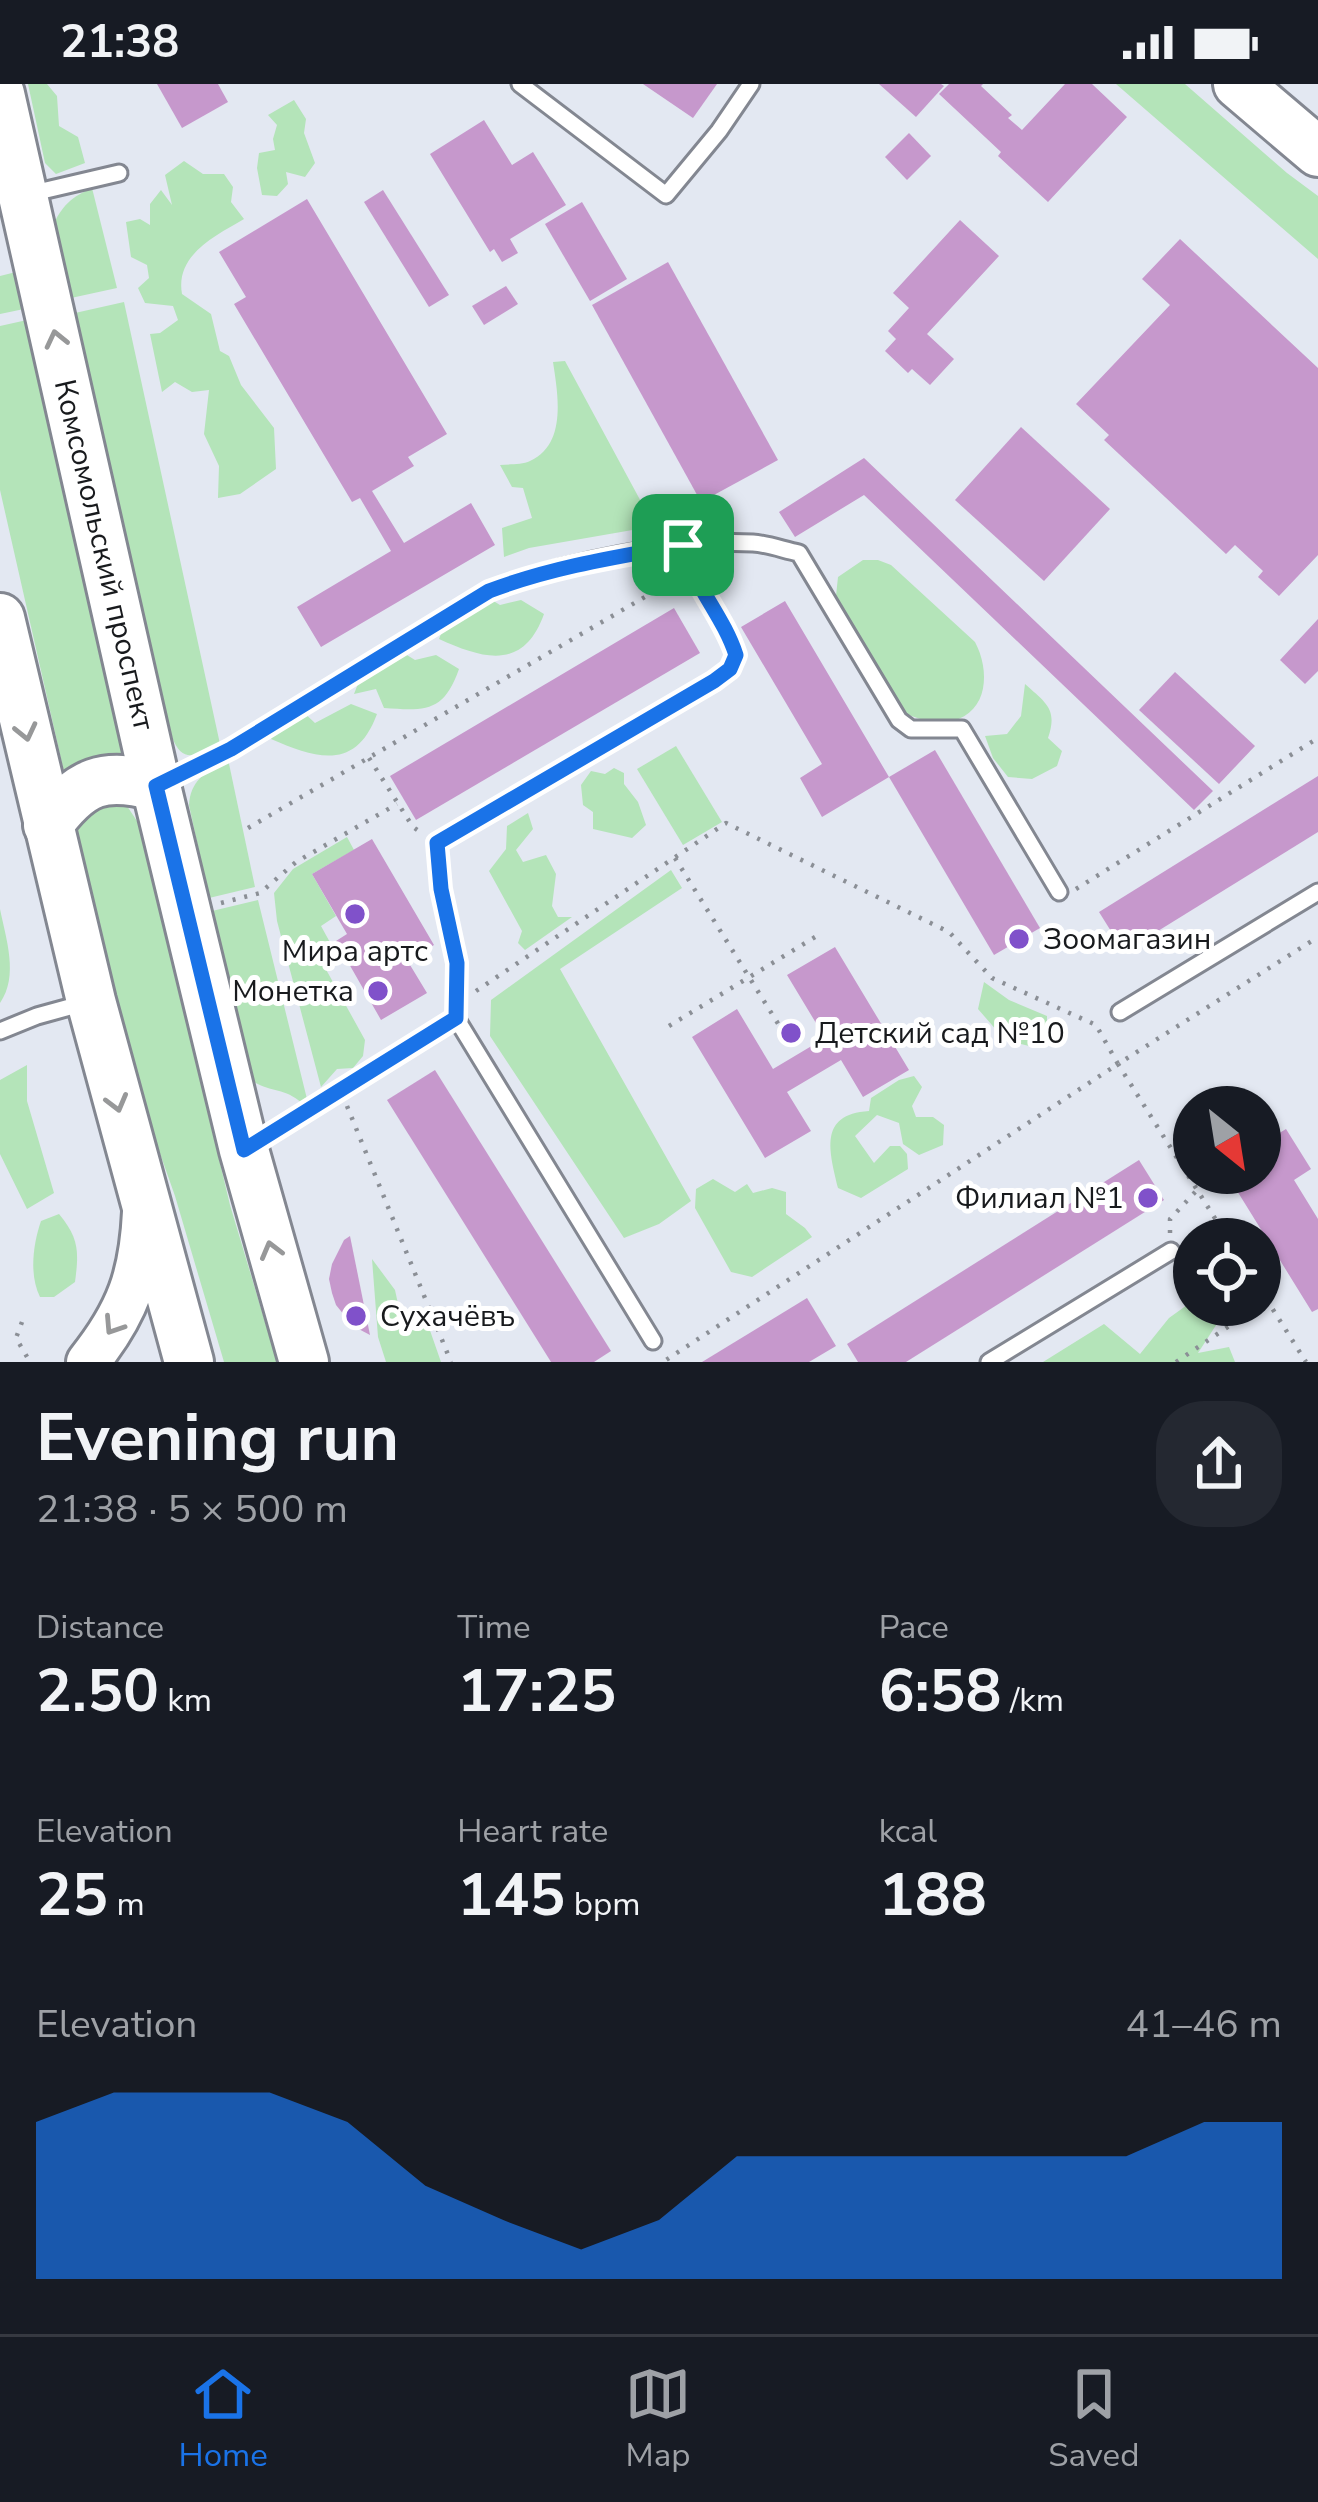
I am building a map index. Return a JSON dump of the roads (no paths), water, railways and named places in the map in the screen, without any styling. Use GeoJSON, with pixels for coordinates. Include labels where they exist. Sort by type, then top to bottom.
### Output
{"type":"FeatureCollection","features":[{"type":"Feature","properties":{"kind":"main road"},"geometry":{"type":"LineString","coordinates":[[1238,84],[1318,152]]}},
{"type":"Feature","properties":{"kind":"main road","name":"Комсомольский проспект"},"geometry":{"type":"LineString","coordinates":[[0,94],[17,218],[244,1150],[304,1362]]}},
{"type":"Feature","properties":{"kind":"main road"},"geometry":{"type":"LineString","coordinates":[[0,618],[91,1001],[189,1362]]}},
{"type":"Feature","properties":{"kind":"main road"},"geometry":{"type":"LineString","coordinates":[[48,825],[80,789],[103,779],[126,778],[156,786]]}},
{"type":"Feature","properties":{"kind":"main road"},"geometry":{"type":"LineString","coordinates":[[88,1362],[123,1313],[133,1289],[144,1204]]}},
{"type":"Feature","properties":{"kind":"lane"},"geometry":{"type":"LineString","coordinates":[[520,84],[666,195],[751,84]]}},
{"type":"Feature","properties":{"kind":"lane"},"geometry":{"type":"LineString","coordinates":[[17,218],[119,172]]}},
{"type":"Feature","properties":{"kind":"lane"},"geometry":{"type":"LineString","coordinates":[[653,1341],[456,1011],[457,963],[441,889],[437,843],[730,669],[736,655],[731,640],[690,571],[683,545],[665,533]]}},
{"type":"Feature","properties":{"kind":"lane"},"geometry":{"type":"LineString","coordinates":[[156,786],[231,749],[489,591],[571,565],[683,545],[756,543],[799,553],[899,721],[911,729],[962,729],[1060,896]]}},
{"type":"Feature","properties":{"kind":"lane"},"geometry":{"type":"LineString","coordinates":[[1120,1012],[1318,892]]}},
{"type":"Feature","properties":{"kind":"lane"},"geometry":{"type":"LineString","coordinates":[[0,1031],[91,1001]]}},
{"type":"Feature","properties":{"kind":"lane"},"geometry":{"type":"LineString","coordinates":[[244,1150],[456,1011]]}},
{"type":"Feature","properties":{"kind":"lane"},"geometry":{"type":"LineString","coordinates":[[989,1362],[1172,1251]]}},
{"type":"Feature","properties":{"kind":"place","name":"Мира артс"},"geometry":{"type":"Point","coordinates":[355,914]}},
{"type":"Feature","properties":{"kind":"place","name":"Зоомагазин"},"geometry":{"type":"Point","coordinates":[1019,939]}},
{"type":"Feature","properties":{"kind":"place","name":"Монетка"},"geometry":{"type":"Point","coordinates":[378,991]}},
{"type":"Feature","properties":{"kind":"place","name":"Детский сад №10"},"geometry":{"type":"Point","coordinates":[791,1033]}},
{"type":"Feature","properties":{"kind":"place","name":"Филиал №1"},"geometry":{"type":"Point","coordinates":[1148,1198]}},
{"type":"Feature","properties":{"kind":"place","name":"Сухачёвъ"},"geometry":{"type":"Point","coordinates":[356,1316]}}]}
